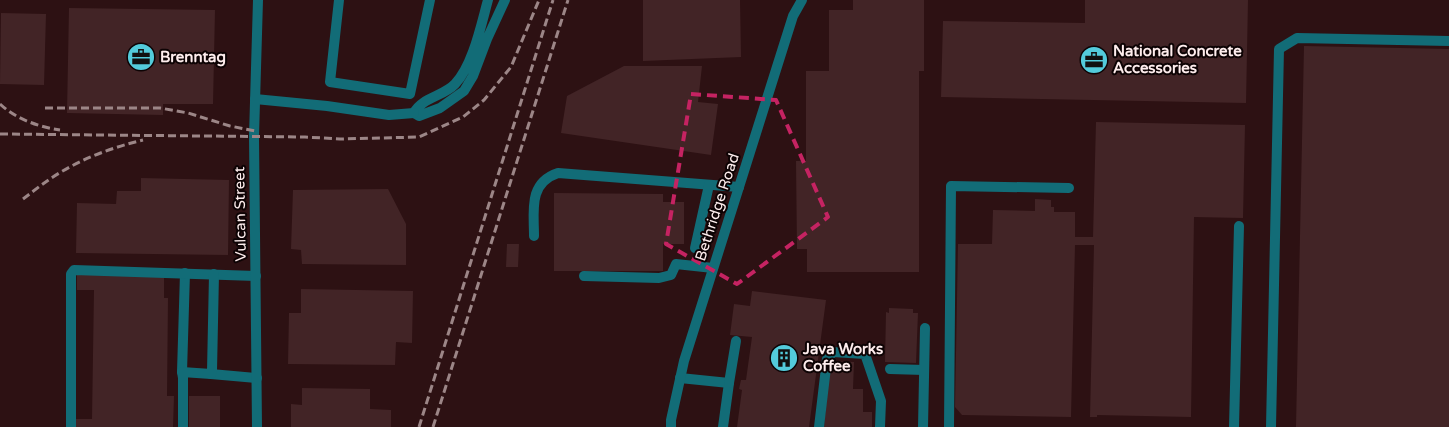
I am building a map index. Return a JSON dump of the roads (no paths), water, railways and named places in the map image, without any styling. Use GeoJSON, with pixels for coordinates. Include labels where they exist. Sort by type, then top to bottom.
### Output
{"type":"FeatureCollection","features":[{"type":"Feature","properties":{"kind":"street","name":"Vulcan Street"},"geometry":{"type":"LineString","coordinates":[[257,427],[254,136],[258,0]]}},
{"type":"Feature","properties":{"kind":"street"},"geometry":{"type":"LineString","coordinates":[[339,0],[330,82],[410,94],[430,0]]}},
{"type":"Feature","properties":{"kind":"street"},"geometry":{"type":"LineString","coordinates":[[414,113],[417,107],[455,84],[469,63],[488,0]]}},
{"type":"Feature","properties":{"kind":"street"},"geometry":{"type":"LineString","coordinates":[[255,99],[328,106],[389,115],[414,113],[419,116],[440,108],[464,91],[473,76],[505,0]]}},
{"type":"Feature","properties":{"kind":"street","name":"Bethridge Road"},"geometry":{"type":"LineString","coordinates":[[671,427],[684,361],[794,16],[802,0]]}},
{"type":"Feature","properties":{"kind":"street"},"geometry":{"type":"LineString","coordinates":[[1271,427],[1279,49],[1297,38],[1449,41]]}},
{"type":"Feature","properties":{"kind":"street"},"geometry":{"type":"LineString","coordinates":[[534,236],[534,199],[539,186],[548,176],[558,173],[739,187]]}},
{"type":"Feature","properties":{"kind":"street"},"geometry":{"type":"LineString","coordinates":[[695,248],[710,185]]}},
{"type":"Feature","properties":{"kind":"street"},"geometry":{"type":"LineString","coordinates":[[949,427],[951,186],[1069,188]]}},
{"type":"Feature","properties":{"kind":"street"},"geometry":{"type":"LineString","coordinates":[[1234,427],[1239,226]]}},
{"type":"Feature","properties":{"kind":"street"},"geometry":{"type":"LineString","coordinates":[[584,276],[658,278],[671,275],[676,264],[714,268]]}},
{"type":"Feature","properties":{"kind":"street"},"geometry":{"type":"LineString","coordinates":[[70,427],[71,274],[74,270],[256,276]]}},
{"type":"Feature","properties":{"kind":"street"},"geometry":{"type":"LineString","coordinates":[[183,427],[184,378],[182,372],[185,273]]}},
{"type":"Feature","properties":{"kind":"street"},"geometry":{"type":"LineString","coordinates":[[211,374],[214,274]]}},
{"type":"Feature","properties":{"kind":"street"},"geometry":{"type":"LineString","coordinates":[[923,427],[925,328]]}},
{"type":"Feature","properties":{"kind":"street"},"geometry":{"type":"LineString","coordinates":[[723,427],[736,341]]}},
{"type":"Feature","properties":{"kind":"street"},"geometry":{"type":"LineString","coordinates":[[819,427],[828,359],[833,352],[865,354],[881,401],[880,427]]}},
{"type":"Feature","properties":{"kind":"street"},"geometry":{"type":"LineString","coordinates":[[890,369],[924,370]]}},
{"type":"Feature","properties":{"kind":"street"},"geometry":{"type":"LineString","coordinates":[[182,372],[256,378]]}},
{"type":"Feature","properties":{"kind":"street"},"geometry":{"type":"LineString","coordinates":[[680,378],[729,383]]}},
{"type":"Feature","properties":{"kind":"railway"},"geometry":{"type":"LineString","coordinates":[[0,134],[340,139],[419,137],[463,117],[484,100],[511,67],[539,0]]}},
{"type":"Feature","properties":{"kind":"railway"},"geometry":{"type":"LineString","coordinates":[[419,427],[553,0]]}},
{"type":"Feature","properties":{"kind":"railway"},"geometry":{"type":"LineString","coordinates":[[433,427],[568,0]]}},
{"type":"Feature","properties":{"kind":"railway"},"geometry":{"type":"LineString","coordinates":[[0,104],[13,114],[28,121],[60,130]]}},
{"type":"Feature","properties":{"kind":"railway"},"geometry":{"type":"LineString","coordinates":[[45,108],[160,108],[188,113],[230,126],[255,131]]}},
{"type":"Feature","properties":{"kind":"railway"},"geometry":{"type":"LineString","coordinates":[[23,199],[51,178],[90,157],[143,140]]}},
{"type":"Feature","properties":{"kind":"place","name":"Brenntag"},"geometry":{"type":"Point","coordinates":[141,57]}},
{"type":"Feature","properties":{"kind":"place","name":"National Concrete Accessories"},"geometry":{"type":"Point","coordinates":[1094,60]}},
{"type":"Feature","properties":{"kind":"place","name":"Java Works Coffee"},"geometry":{"type":"Point","coordinates":[784,358]}}]}
